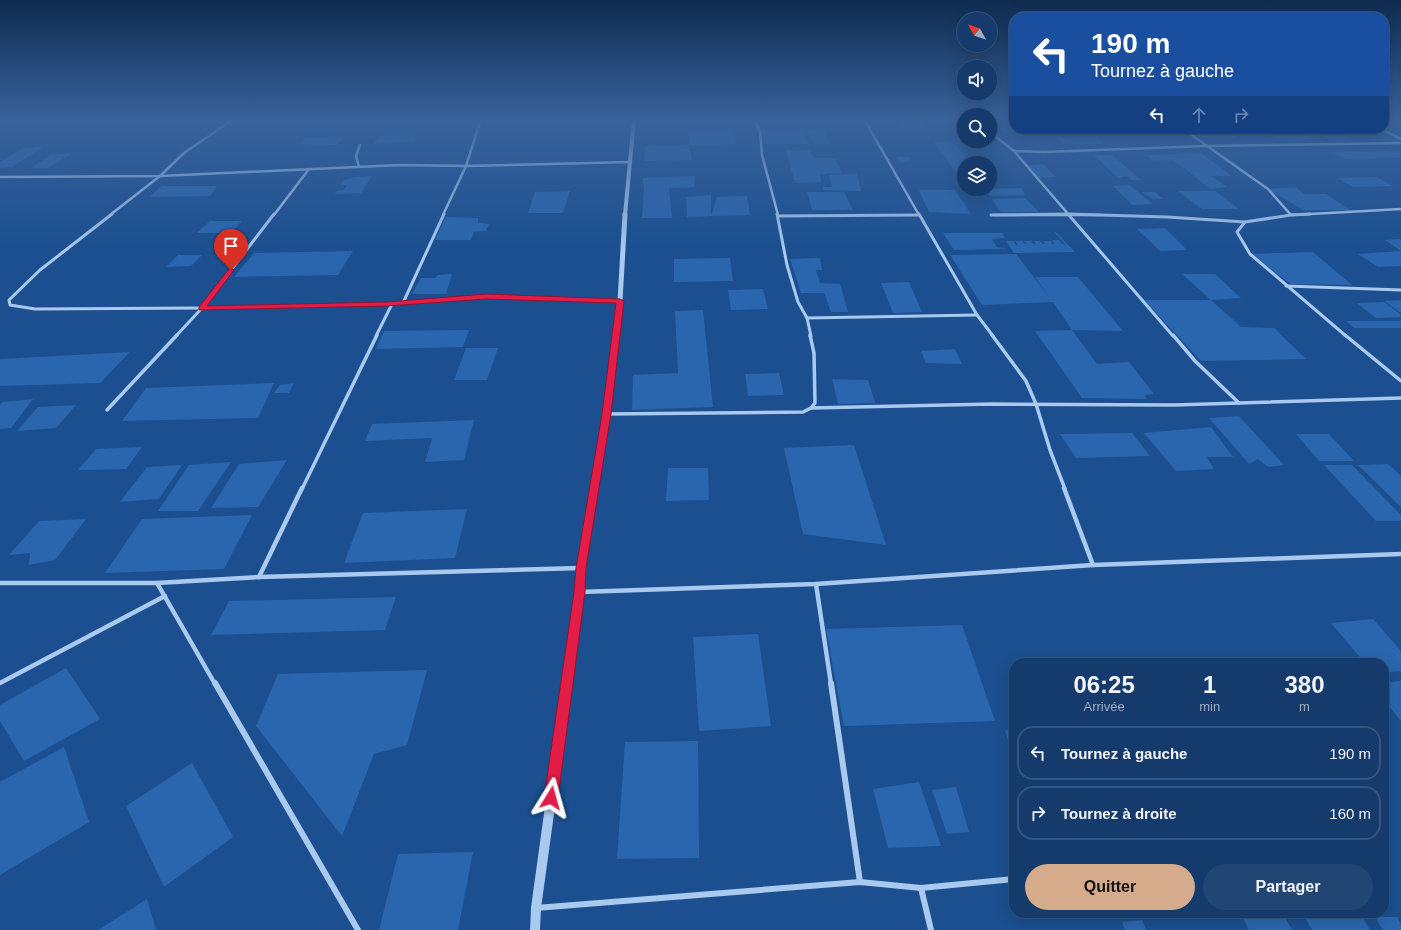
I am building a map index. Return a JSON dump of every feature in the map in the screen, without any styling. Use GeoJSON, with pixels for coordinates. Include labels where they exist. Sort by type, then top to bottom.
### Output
{"type":"FeatureCollection","features":[{"type":"Feature","properties":{"kind":"street"},"geometry":{"type":"LineString","coordinates":[[174,162],[160,176],[40,270],[9,300],[10,305],[35,308],[202,308],[392,304],[486,296],[620,301]]}},
{"type":"Feature","properties":{"kind":"street"},"geometry":{"type":"LineString","coordinates":[[358,162],[359,167]]}},
{"type":"Feature","properties":{"kind":"street"},"geometry":{"type":"LineString","coordinates":[[403,303],[467,162]]}},
{"type":"Feature","properties":{"kind":"street"},"geometry":{"type":"LineString","coordinates":[[0,177],[160,176],[359,167],[614,162]]}},
{"type":"Feature","properties":{"kind":"street"},"geometry":{"type":"LineString","coordinates":[[534,930],[580,592],[581,568],[607,414],[620,301],[624,230],[631,162]]}},
{"type":"Feature","properties":{"kind":"street"},"geometry":{"type":"LineString","coordinates":[[607,414],[803,412],[811,408],[815,403],[814,353],[807,318],[798,302],[787,265],[778,216],[764,162]]}},
{"type":"Feature","properties":{"kind":"street"},"geometry":{"type":"LineString","coordinates":[[888,162],[977,315],[1026,381],[1036,404],[1050,450],[1093,565]]}},
{"type":"Feature","properties":{"kind":"street"},"geometry":{"type":"LineString","coordinates":[[1024,162],[1195,361],[1239,403]]}},
{"type":"Feature","properties":{"kind":"street"},"geometry":{"type":"LineString","coordinates":[[1229,162],[1268,189],[1291,214]]}},
{"type":"Feature","properties":{"kind":"street"},"geometry":{"type":"LineString","coordinates":[[106,410],[202,308],[309,169]]}},
{"type":"Feature","properties":{"kind":"street"},"geometry":{"type":"LineString","coordinates":[[991,214],[1068,214],[1167,217],[1245,222],[1291,214],[1401,209]]}},
{"type":"Feature","properties":{"kind":"street"},"geometry":{"type":"LineString","coordinates":[[778,216],[918,215]]}},
{"type":"Feature","properties":{"kind":"street"},"geometry":{"type":"LineString","coordinates":[[1245,222],[1237,232],[1250,254],[1286,286],[1401,381]]}},
{"type":"Feature","properties":{"kind":"street"},"geometry":{"type":"LineString","coordinates":[[1286,286],[1401,290]]}},
{"type":"Feature","properties":{"kind":"street"},"geometry":{"type":"LineString","coordinates":[[259,577],[392,304]]}},
{"type":"Feature","properties":{"kind":"street"},"geometry":{"type":"LineString","coordinates":[[807,318],[977,315]]}},
{"type":"Feature","properties":{"kind":"street"},"geometry":{"type":"LineString","coordinates":[[811,408],[1036,404],[1174,405],[1401,398]]}},
{"type":"Feature","properties":{"kind":"street"},"geometry":{"type":"LineString","coordinates":[[580,592],[816,584],[1093,565],[1401,554]]}},
{"type":"Feature","properties":{"kind":"street"},"geometry":{"type":"LineString","coordinates":[[0,583],[157,583],[259,577],[581,568]]}},
{"type":"Feature","properties":{"kind":"street"},"geometry":{"type":"LineString","coordinates":[[157,583],[358,930]]}},
{"type":"Feature","properties":{"kind":"street"},"geometry":{"type":"LineString","coordinates":[[816,584],[860,882]]}},
{"type":"Feature","properties":{"kind":"street"},"geometry":{"type":"LineString","coordinates":[[0,684],[165,596]]}},
{"type":"Feature","properties":{"kind":"street"},"geometry":{"type":"LineString","coordinates":[[536,908],[860,882],[921,888],[1009,879]]}},
{"type":"Feature","properties":{"kind":"street"},"geometry":{"type":"LineString","coordinates":[[921,888],[931,930]]}},
{"type":"Feature","properties":{"kind":"building"},"geometry":{"type":"Polygon","coordinates":[[[0,162],[19,162],[12,167],[0,168],[0,162]]]}},
{"type":"Feature","properties":{"kind":"building"},"geometry":{"type":"Polygon","coordinates":[[[39,162],[57,162],[48,168],[31,168],[39,162]]]}},
{"type":"Feature","properties":{"kind":"building"},"geometry":{"type":"Polygon","coordinates":[[[789,162],[837,162],[842,173],[820,174],[821,182],[795,183],[789,162]]]}},
{"type":"Feature","properties":{"kind":"building"},"geometry":{"type":"Polygon","coordinates":[[[949,162],[957,162],[957,174],[949,162]]]}},
{"type":"Feature","properties":{"kind":"building"},"geometry":{"type":"Polygon","coordinates":[[[1102,162],[1121,162],[1141,180],[1132,180],[1126,176],[1118,178],[1102,162]]]}},
{"type":"Feature","properties":{"kind":"building"},"geometry":{"type":"Polygon","coordinates":[[[1177,162],[1214,162],[1232,176],[1211,176],[1227,187],[1210,189],[1177,162]]]}},
{"type":"Feature","properties":{"kind":"building"},"geometry":{"type":"Polygon","coordinates":[[[1043,164],[1056,177],[1039,178],[1028,165],[1043,164]]]}},
{"type":"Feature","properties":{"kind":"building"},"geometry":{"type":"Polygon","coordinates":[[[857,174],[861,191],[823,190],[823,187],[832,187],[829,175],[857,174]]]}},
{"type":"Feature","properties":{"kind":"building"},"geometry":{"type":"Polygon","coordinates":[[[372,176],[361,193],[335,194],[337,191],[344,190],[347,185],[340,185],[344,180],[353,177],[372,176]]]}},
{"type":"Feature","properties":{"kind":"building"},"geometry":{"type":"Polygon","coordinates":[[[695,176],[694,187],[669,188],[672,218],[642,218],[644,188],[642,178],[695,176]]]}},
{"type":"Feature","properties":{"kind":"building"},"geometry":{"type":"Polygon","coordinates":[[[1377,177],[1393,186],[1353,187],[1338,178],[1377,177]]]}},
{"type":"Feature","properties":{"kind":"building"},"geometry":{"type":"Polygon","coordinates":[[[1129,185],[1153,204],[1132,205],[1113,186],[1129,185]]]}},
{"type":"Feature","properties":{"kind":"building"},"geometry":{"type":"Polygon","coordinates":[[[162,186],[217,186],[210,196],[149,197],[162,186]]]}},
{"type":"Feature","properties":{"kind":"building"},"geometry":{"type":"Polygon","coordinates":[[[1295,187],[1304,194],[1326,194],[1350,210],[1303,210],[1268,189],[1295,187]]]}},
{"type":"Feature","properties":{"kind":"building"},"geometry":{"type":"Polygon","coordinates":[[[1021,188],[1026,195],[997,196],[997,189],[1021,188]]]}},
{"type":"Feature","properties":{"kind":"building"},"geometry":{"type":"Polygon","coordinates":[[[919,190],[955,190],[957,196],[959,196],[971,214],[929,212],[919,190]]]}},
{"type":"Feature","properties":{"kind":"building"},"geometry":{"type":"Polygon","coordinates":[[[570,191],[563,213],[528,213],[535,192],[570,191]]]}},
{"type":"Feature","properties":{"kind":"building"},"geometry":{"type":"Polygon","coordinates":[[[1178,191],[1215,191],[1239,209],[1202,209],[1178,191]]]}},
{"type":"Feature","properties":{"kind":"building"},"geometry":{"type":"Polygon","coordinates":[[[807,192],[844,192],[853,210],[812,210],[807,192]]]}},
{"type":"Feature","properties":{"kind":"building"},"geometry":{"type":"Polygon","coordinates":[[[1142,192],[1155,192],[1163,199],[1151,198],[1142,192]]]}},
{"type":"Feature","properties":{"kind":"building"},"geometry":{"type":"Polygon","coordinates":[[[711,195],[711,216],[687,217],[686,197],[711,195]]]}},
{"type":"Feature","properties":{"kind":"building"},"geometry":{"type":"Polygon","coordinates":[[[747,196],[750,215],[711,216],[717,197],[747,196]]]}},
{"type":"Feature","properties":{"kind":"building"},"geometry":{"type":"Polygon","coordinates":[[[1025,198],[1039,212],[1001,212],[992,199],[1025,198]]]}},
{"type":"Feature","properties":{"kind":"building"},"geometry":{"type":"Polygon","coordinates":[[[446,217],[478,218],[478,223],[489,224],[486,231],[474,232],[471,240],[435,240],[446,217]]]}},
{"type":"Feature","properties":{"kind":"building"},"geometry":{"type":"Polygon","coordinates":[[[210,221],[242,221],[230,233],[197,233],[210,221]]]}},
{"type":"Feature","properties":{"kind":"building"},"geometry":{"type":"Polygon","coordinates":[[[1165,228],[1187,250],[1160,251],[1137,229],[1165,228]]]}},
{"type":"Feature","properties":{"kind":"building"},"geometry":{"type":"Polygon","coordinates":[[[1054,232],[1056,232],[1075,252],[1014,253],[1006,241],[1014,241],[1016,245],[1018,245],[1015,241],[1022,241],[1027,244],[1024,241],[1031,241],[1033,244],[1036,244],[1034,241],[1040,241],[1045,244],[1043,241],[1051,241],[1052,244],[1054,244],[1052,240],[1059,240],[1062,244],[1065,244],[1054,232]]]}},
{"type":"Feature","properties":{"kind":"building"},"geometry":{"type":"Polygon","coordinates":[[[943,233],[1002,233],[1005,238],[992,239],[997,247],[1009,249],[954,250],[943,233]]]}},
{"type":"Feature","properties":{"kind":"building"},"geometry":{"type":"Polygon","coordinates":[[[1401,239],[1401,251],[1385,240],[1401,239]]]}},
{"type":"Feature","properties":{"kind":"building"},"geometry":{"type":"Polygon","coordinates":[[[353,251],[338,275],[234,277],[254,253],[353,251]]]}},
{"type":"Feature","properties":{"kind":"building"},"geometry":{"type":"Polygon","coordinates":[[[1401,251],[1401,266],[1378,267],[1358,254],[1401,251]]]}},
{"type":"Feature","properties":{"kind":"building"},"geometry":{"type":"Polygon","coordinates":[[[1313,252],[1352,285],[1291,284],[1250,254],[1313,252]]]}},
{"type":"Feature","properties":{"kind":"building"},"geometry":{"type":"Polygon","coordinates":[[[1016,254],[1049,297],[1035,277],[1078,277],[1123,331],[1072,330],[1053,302],[982,305],[950,255],[1016,254]]]}},
{"type":"Feature","properties":{"kind":"building"},"geometry":{"type":"Polygon","coordinates":[[[178,255],[202,255],[191,266],[166,267],[178,255]]]}},
{"type":"Feature","properties":{"kind":"building"},"geometry":{"type":"Polygon","coordinates":[[[730,258],[733,281],[674,282],[674,259],[730,258]]]}},
{"type":"Feature","properties":{"kind":"building"},"geometry":{"type":"Polygon","coordinates":[[[820,258],[822,270],[816,270],[820,283],[840,284],[848,312],[831,312],[824,293],[801,293],[790,259],[820,258]]]}},
{"type":"Feature","properties":{"kind":"building"},"geometry":{"type":"Polygon","coordinates":[[[452,274],[446,294],[412,294],[421,278],[435,278],[438,275],[452,274]]]}},
{"type":"Feature","properties":{"kind":"building"},"geometry":{"type":"Polygon","coordinates":[[[1182,274],[1215,274],[1241,298],[1211,300],[1182,274]]]}},
{"type":"Feature","properties":{"kind":"building"},"geometry":{"type":"Polygon","coordinates":[[[909,282],[922,312],[893,313],[881,283],[909,282]]]}},
{"type":"Feature","properties":{"kind":"building"},"geometry":{"type":"Polygon","coordinates":[[[763,289],[768,309],[731,310],[728,290],[763,289]]]}},
{"type":"Feature","properties":{"kind":"building"},"geometry":{"type":"Polygon","coordinates":[[[1144,300],[1211,300],[1241,327],[1274,328],[1306,359],[1201,361],[1144,300]]]}},
{"type":"Feature","properties":{"kind":"building"},"geometry":{"type":"Polygon","coordinates":[[[1401,300],[1401,313],[1384,301],[1401,300]]]}},
{"type":"Feature","properties":{"kind":"building"},"geometry":{"type":"Polygon","coordinates":[[[1384,302],[1401,315],[1401,317],[1376,318],[1357,303],[1384,302]]]}},
{"type":"Feature","properties":{"kind":"building"},"geometry":{"type":"Polygon","coordinates":[[[703,310],[713,407],[632,410],[633,375],[678,373],[675,311],[703,310]]]}},
{"type":"Feature","properties":{"kind":"building"},"geometry":{"type":"Polygon","coordinates":[[[1346,321],[1401,321],[1401,328],[1354,328],[1346,321]]]}},
{"type":"Feature","properties":{"kind":"building"},"geometry":{"type":"Polygon","coordinates":[[[469,330],[463,347],[376,349],[384,331],[469,330]]]}},
{"type":"Feature","properties":{"kind":"building"},"geometry":{"type":"Polygon","coordinates":[[[1072,330],[1097,364],[1129,362],[1154,394],[1145,395],[1147,399],[1082,398],[1035,331],[1072,330]]]}},
{"type":"Feature","properties":{"kind":"building"},"geometry":{"type":"Polygon","coordinates":[[[466,348],[498,348],[487,380],[454,380],[466,348]]]}},
{"type":"Feature","properties":{"kind":"building"},"geometry":{"type":"Polygon","coordinates":[[[955,349],[962,364],[926,363],[921,351],[955,349]]]}},
{"type":"Feature","properties":{"kind":"building"},"geometry":{"type":"Polygon","coordinates":[[[130,352],[100,383],[0,386],[0,359],[130,352]]]}},
{"type":"Feature","properties":{"kind":"building"},"geometry":{"type":"Polygon","coordinates":[[[779,373],[784,395],[748,396],[745,374],[779,373]]]}},
{"type":"Feature","properties":{"kind":"building"},"geometry":{"type":"Polygon","coordinates":[[[832,379],[868,380],[875,403],[838,404],[832,379]]]}},
{"type":"Feature","properties":{"kind":"building"},"geometry":{"type":"Polygon","coordinates":[[[274,383],[258,418],[122,421],[146,388],[274,383]]]}},
{"type":"Feature","properties":{"kind":"building"},"geometry":{"type":"Polygon","coordinates":[[[294,383],[289,393],[274,393],[280,385],[294,383]]]}},
{"type":"Feature","properties":{"kind":"building"},"geometry":{"type":"Polygon","coordinates":[[[33,399],[11,428],[0,429],[0,405],[3,402],[33,399]]]}},
{"type":"Feature","properties":{"kind":"building"},"geometry":{"type":"Polygon","coordinates":[[[76,405],[56,428],[17,431],[38,407],[76,405]]]}},
{"type":"Feature","properties":{"kind":"building"},"geometry":{"type":"Polygon","coordinates":[[[1239,416],[1284,465],[1268,467],[1258,459],[1249,464],[1209,418],[1239,416]]]}},
{"type":"Feature","properties":{"kind":"building"},"geometry":{"type":"Polygon","coordinates":[[[474,420],[464,460],[425,462],[432,438],[365,441],[372,424],[474,420]]]}},
{"type":"Feature","properties":{"kind":"building"},"geometry":{"type":"Polygon","coordinates":[[[1211,427],[1233,457],[1207,457],[1214,469],[1176,471],[1144,433],[1211,427]]]}},
{"type":"Feature","properties":{"kind":"building"},"geometry":{"type":"Polygon","coordinates":[[[1132,433],[1150,456],[1076,458],[1060,434],[1132,433]]]}},
{"type":"Feature","properties":{"kind":"building"},"geometry":{"type":"Polygon","coordinates":[[[1296,434],[1329,434],[1354,461],[1319,461],[1296,434]]]}},
{"type":"Feature","properties":{"kind":"building"},"geometry":{"type":"Polygon","coordinates":[[[854,445],[886,545],[803,534],[784,448],[854,445]]]}},
{"type":"Feature","properties":{"kind":"building"},"geometry":{"type":"Polygon","coordinates":[[[142,447],[126,469],[78,470],[96,449],[142,447]]]}},
{"type":"Feature","properties":{"kind":"building"},"geometry":{"type":"Polygon","coordinates":[[[287,460],[258,507],[211,508],[239,464],[287,460]]]}},
{"type":"Feature","properties":{"kind":"building"},"geometry":{"type":"Polygon","coordinates":[[[231,462],[198,511],[158,511],[189,465],[231,462]]]}},
{"type":"Feature","properties":{"kind":"building"},"geometry":{"type":"Polygon","coordinates":[[[1388,464],[1401,476],[1401,507],[1358,465],[1388,464]]]}},
{"type":"Feature","properties":{"kind":"building"},"geometry":{"type":"Polygon","coordinates":[[[182,465],[159,499],[120,502],[147,467],[182,465]]]}},
{"type":"Feature","properties":{"kind":"building"},"geometry":{"type":"Polygon","coordinates":[[[1324,465],[1352,465],[1401,515],[1401,521],[1376,521],[1324,465]]]}},
{"type":"Feature","properties":{"kind":"building"},"geometry":{"type":"Polygon","coordinates":[[[668,468],[708,468],[709,500],[666,501],[668,468]]]}},
{"type":"Feature","properties":{"kind":"building"},"geometry":{"type":"Polygon","coordinates":[[[467,509],[455,558],[344,563],[363,513],[467,509]]]}},
{"type":"Feature","properties":{"kind":"building"},"geometry":{"type":"Polygon","coordinates":[[[252,515],[224,569],[105,573],[142,519],[252,515]]]}},
{"type":"Feature","properties":{"kind":"building"},"geometry":{"type":"Polygon","coordinates":[[[86,519],[55,560],[29,565],[30,553],[9,555],[39,521],[86,519]]]}},
{"type":"Feature","properties":{"kind":"building"},"geometry":{"type":"Polygon","coordinates":[[[396,597],[385,630],[211,635],[229,601],[396,597]]]}},
{"type":"Feature","properties":{"kind":"building"},"geometry":{"type":"Polygon","coordinates":[[[1373,619],[1401,651],[1401,671],[1389,672],[1389,658],[1361,658],[1331,623],[1373,619]]]}},
{"type":"Feature","properties":{"kind":"building"},"geometry":{"type":"Polygon","coordinates":[[[962,625],[995,721],[844,726],[826,629],[962,625]]]}},
{"type":"Feature","properties":{"kind":"building"},"geometry":{"type":"Polygon","coordinates":[[[758,634],[771,726],[699,731],[693,637],[758,634]]]}},
{"type":"Feature","properties":{"kind":"building"},"geometry":{"type":"Polygon","coordinates":[[[66,668],[100,719],[24,761],[0,721],[0,705],[66,668]]]}},
{"type":"Feature","properties":{"kind":"building"},"geometry":{"type":"Polygon","coordinates":[[[427,670],[407,745],[374,754],[342,836],[256,726],[278,674],[427,670]]]}},
{"type":"Feature","properties":{"kind":"building"},"geometry":{"type":"Polygon","coordinates":[[[1401,681],[1401,721],[1389,706],[1389,682],[1401,681]]]}},
{"type":"Feature","properties":{"kind":"building"},"geometry":{"type":"Polygon","coordinates":[[[1005,730],[1009,730],[1009,743],[1005,730]]]}},
{"type":"Feature","properties":{"kind":"building"},"geometry":{"type":"Polygon","coordinates":[[[698,741],[699,858],[617,859],[625,742],[698,741]]]}},
{"type":"Feature","properties":{"kind":"building"},"geometry":{"type":"Polygon","coordinates":[[[64,747],[89,822],[0,875],[0,782],[64,747]]]}},
{"type":"Feature","properties":{"kind":"building"},"geometry":{"type":"Polygon","coordinates":[[[192,763],[233,837],[164,887],[126,806],[192,763]]]}},
{"type":"Feature","properties":{"kind":"building"},"geometry":{"type":"Polygon","coordinates":[[[919,782],[941,846],[888,848],[873,789],[919,782]]]}},
{"type":"Feature","properties":{"kind":"building"},"geometry":{"type":"Polygon","coordinates":[[[956,787],[969,832],[947,834],[932,790],[956,787]]]}},
{"type":"Feature","properties":{"kind":"building"},"geometry":{"type":"Polygon","coordinates":[[[473,852],[458,930],[379,930],[398,854],[473,852]]]}},
{"type":"Feature","properties":{"kind":"building"},"geometry":{"type":"Polygon","coordinates":[[[147,899],[156,930],[98,930],[147,899]]]}},
{"type":"Feature","properties":{"kind":"building"},"geometry":{"type":"Polygon","coordinates":[[[1397,917],[1401,924],[1401,930],[1383,930],[1376,918],[1397,917]]]}},
{"type":"Feature","properties":{"kind":"building"},"geometry":{"type":"Polygon","coordinates":[[[1243,918],[1286,918],[1292,930],[1249,930],[1243,918]]]}},
{"type":"Feature","properties":{"kind":"building"},"geometry":{"type":"Polygon","coordinates":[[[1305,918],[1363,918],[1370,930],[1312,930],[1305,918]]]}},
{"type":"Feature","properties":{"kind":"building"},"geometry":{"type":"Polygon","coordinates":[[[1142,920],[1146,930],[1125,930],[1122,922],[1142,920]]]}},
{"type":"Feature","properties":{"kind":"route"},"geometry":{"type":"LineString","coordinates":[[231,270],[202,308],[387,304],[486,296],[522,299],[620,301],[607,414],[581,568],[580,592],[551,798]]}}]}
